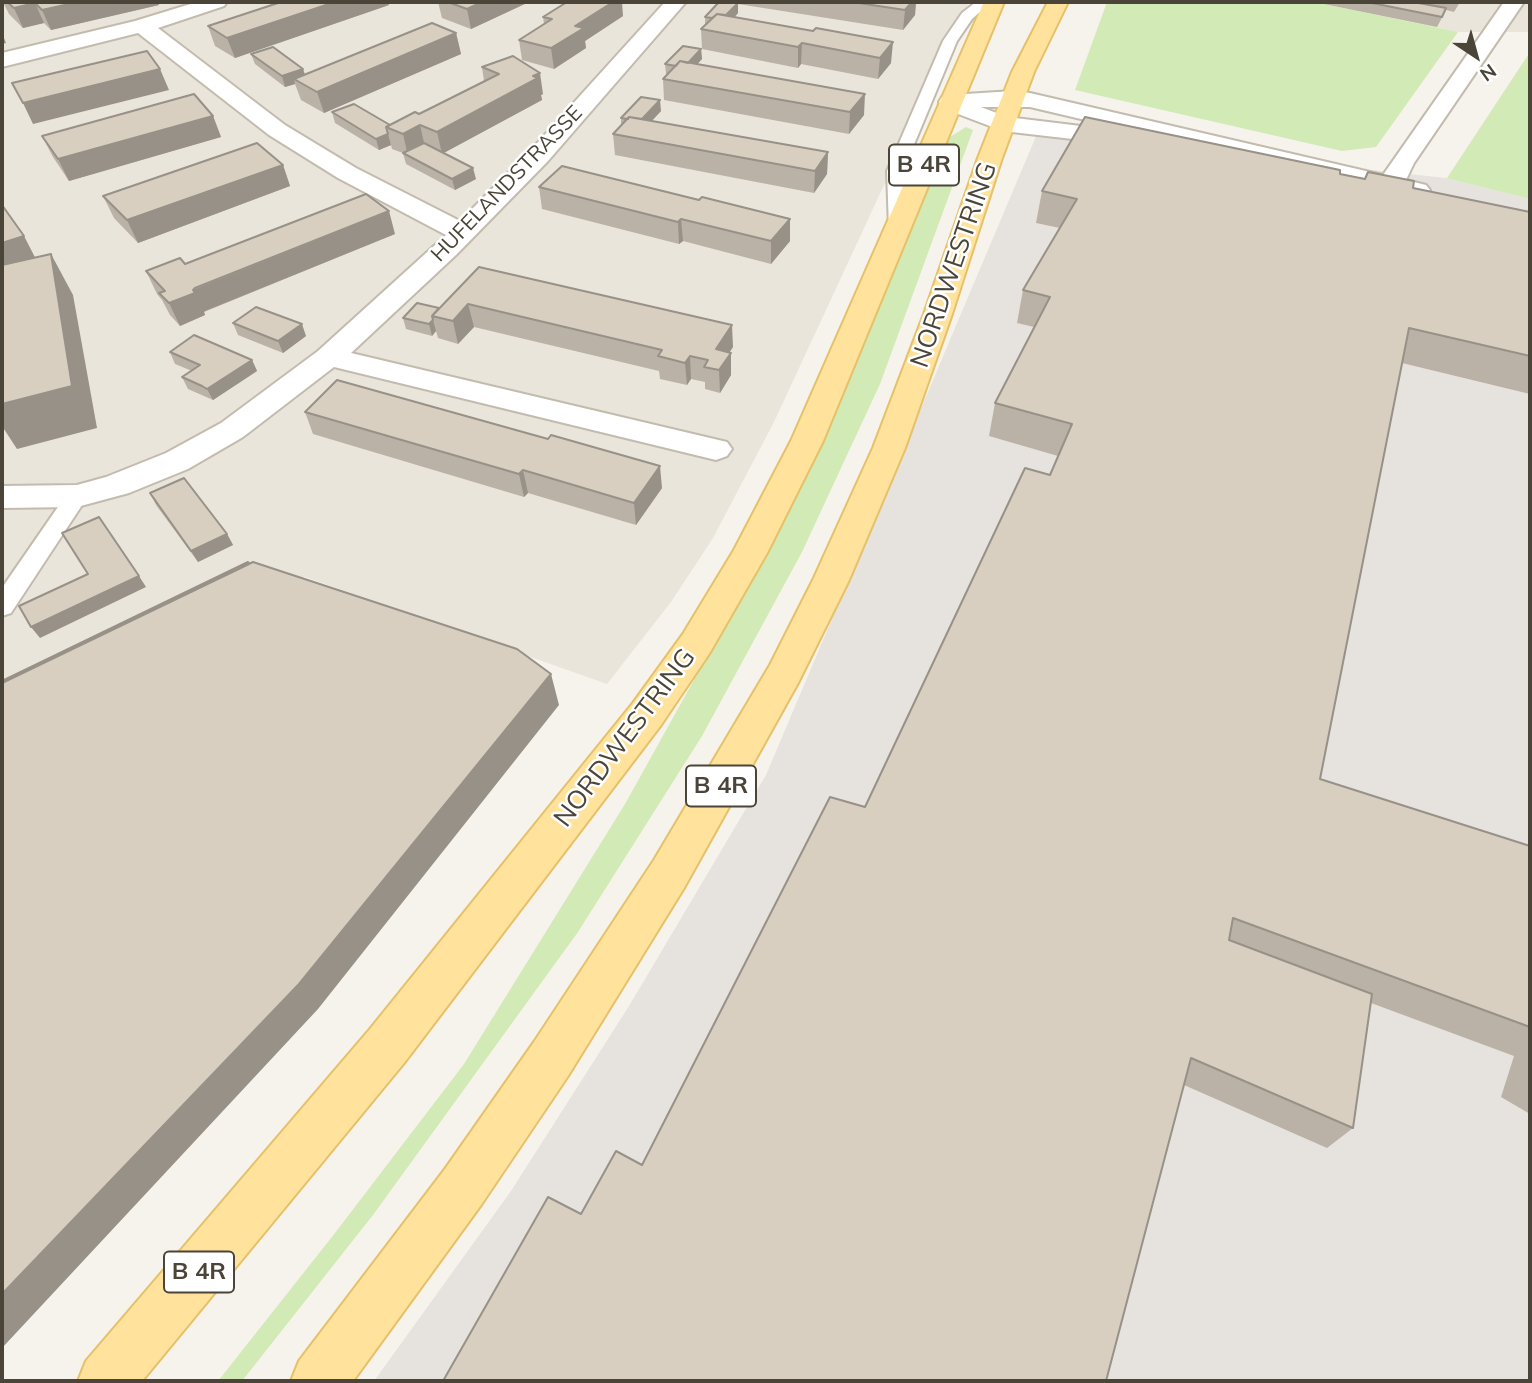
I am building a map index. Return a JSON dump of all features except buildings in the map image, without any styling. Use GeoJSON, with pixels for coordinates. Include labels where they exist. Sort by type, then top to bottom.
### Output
{"type":"FeatureCollection","features":[{"type":"Feature","properties":{"kind":"main road","name":"NORDWESTRING"},"geometry":{"type":"LineString","coordinates":[[106,1381],[387,1046],[673,678],[715,614],[782,493],[994,2]]}},
{"type":"Feature","properties":{"kind":"main road","name":"NORDWESTRING"},"geometry":{"type":"LineString","coordinates":[[319,1381],[463,1187],[551,1059],[669,874],[785,673],[841,557],[904,411],[1008,111],[1034,24],[1058,2]]}},
{"type":"Feature","properties":{"kind":"street"},"geometry":{"type":"LineString","coordinates":[[2,60],[142,26],[218,2]]}},
{"type":"Feature","properties":{"kind":"street","name":"HUFELANDSTRASSE"},"geometry":{"type":"LineString","coordinates":[[2,497],[77,496],[117,485],[177,461],[232,430],[329,357],[462,233],[539,156],[676,2]]}},
{"type":"Feature","properties":{"kind":"street"},"geometry":{"type":"LineString","coordinates":[[1391,184],[1402,163],[1518,7]]}},
{"type":"Feature","properties":{"kind":"street"},"geometry":{"type":"LineString","coordinates":[[142,26],[277,130],[347,173],[462,233]]}},
{"type":"Feature","properties":{"kind":"street"},"geometry":{"type":"LineString","coordinates":[[950,103],[1008,111],[1129,140],[1209,142],[1437,195]]}},
{"type":"Feature","properties":{"kind":"street"},"geometry":{"type":"LineString","coordinates":[[329,357],[716,449]]}},
{"type":"Feature","properties":{"kind":"lane"},"geometry":{"type":"LineString","coordinates":[[898,228],[895,170],[950,41],[967,16],[984,2]]}},
{"type":"Feature","properties":{"kind":"lane"},"geometry":{"type":"LineString","coordinates":[[2,607],[77,496]]}},
{"type":"Feature","properties":{"kind":"shaded area"},"geometry":{"type":"Polygon","coordinates":[[[2,2],[969,2],[774,422],[713,538],[671,602],[607,684],[305,577],[2,727],[2,2]]]}},
{"type":"Feature","properties":{"kind":"shaded area"},"geometry":{"type":"Polygon","coordinates":[[[1315,2],[1530,2],[1530,32],[1458,32],[1315,2]]]}},
{"type":"Feature","properties":{"kind":"shaded area"},"geometry":{"type":"Polygon","coordinates":[[[1037,134],[1446,178],[1530,199],[1530,1381],[374,1381],[511,1191],[629,1006],[766,775],[1037,134]]]}},
{"type":"Feature","properties":{"kind":"green space"},"geometry":{"type":"Polygon","coordinates":[[[1107,2],[1315,2],[1458,32],[1376,147],[1342,151],[1075,90],[1107,2]]]}},
{"type":"Feature","properties":{"kind":"green space"},"geometry":{"type":"Polygon","coordinates":[[[1530,52],[1530,199],[1446,178],[1447,178],[1530,52]]]}},
{"type":"Feature","properties":{"kind":"green space"},"geometry":{"type":"Polygon","coordinates":[[[966,127],[973,130],[880,384],[802,552],[702,736],[578,932],[373,1215],[242,1381],[218,1381],[464,1064],[625,804],[794,500],[828,430],[943,147],[950,137],[966,127]]]}}]}
